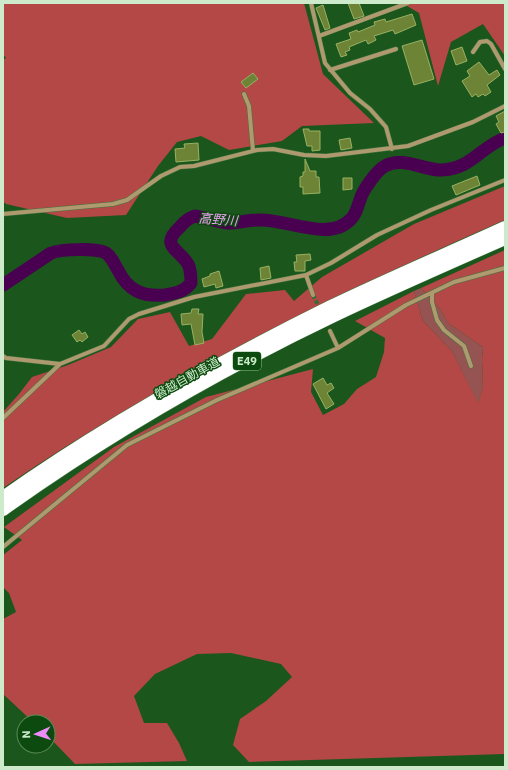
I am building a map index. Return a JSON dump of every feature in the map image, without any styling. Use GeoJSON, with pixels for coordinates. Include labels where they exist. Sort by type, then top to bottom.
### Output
{"type":"FeatureCollection","features":[{"type":"Feature","properties":{"kind":"highway","name":"磐越自動車道"},"geometry":{"type":"LineString","coordinates":[[3,497],[116,422],[245,350],[330,307],[505,227]]}},
{"type":"Feature","properties":{"kind":"highway","name":"磐越自動車道"},"geometry":{"type":"LineString","coordinates":[[3,510],[122,432],[236,367],[333,317],[505,239]]}},
{"type":"Feature","properties":{"kind":"street"},"geometry":{"type":"LineString","coordinates":[[311,3],[325,63],[350,93],[370,109],[386,127],[392,148]]}},
{"type":"Feature","properties":{"kind":"street"},"geometry":{"type":"LineString","coordinates":[[319,36],[408,3]]}},
{"type":"Feature","properties":{"kind":"street"},"geometry":{"type":"LineString","coordinates":[[473,52],[480,42],[487,41],[491,44],[505,70]]}},
{"type":"Feature","properties":{"kind":"street"},"geometry":{"type":"LineString","coordinates":[[330,70],[396,49]]}},
{"type":"Feature","properties":{"kind":"street"},"geometry":{"type":"LineString","coordinates":[[244,94],[249,106],[253,151]]}},
{"type":"Feature","properties":{"kind":"street"},"geometry":{"type":"LineString","coordinates":[[3,214],[113,204],[127,200],[161,176],[180,167],[194,166],[253,151],[273,149],[304,155],[326,156],[408,146],[473,122],[505,106]]}},
{"type":"Feature","properties":{"kind":"street"},"geometry":{"type":"LineString","coordinates":[[3,418],[60,364],[104,346],[129,319],[139,314],[194,297],[306,275],[331,263],[377,235],[431,210],[505,180]]}},
{"type":"Feature","properties":{"kind":"street"},"geometry":{"type":"LineString","coordinates":[[3,546],[127,446],[217,400],[338,348],[406,305],[454,282],[505,268]]}},
{"type":"Feature","properties":{"kind":"street"},"geometry":{"type":"LineString","coordinates":[[306,275],[313,295]]}},
{"type":"Feature","properties":{"kind":"street"},"geometry":{"type":"LineString","coordinates":[[432,293],[432,302],[437,320],[444,330],[464,346],[471,366]]}},
{"type":"Feature","properties":{"kind":"street"},"geometry":{"type":"LineString","coordinates":[[330,331],[338,348]]}},
{"type":"Feature","properties":{"kind":"street"},"geometry":{"type":"LineString","coordinates":[[3,356],[6,358],[60,364]]}},
{"type":"Feature","properties":{"kind":"shaded area"},"geometry":{"type":"Polygon","coordinates":[[[3,3],[304,3],[323,74],[374,123],[302,126],[282,141],[229,150],[201,136],[177,142],[158,166],[126,215],[67,218],[6,204],[3,201],[3,60],[6,58],[3,54],[3,3]]]}},
{"type":"Feature","properties":{"kind":"shaded area"},"geometry":{"type":"Polygon","coordinates":[[[402,3],[505,3],[505,56],[483,24],[451,42],[438,86],[419,13],[402,3]]]}},
{"type":"Feature","properties":{"kind":"shaded area"},"geometry":{"type":"Polygon","coordinates":[[[505,186],[505,220],[375,279],[248,342],[123,412],[3,488],[3,412],[32,377],[68,365],[111,347],[138,319],[170,312],[189,346],[212,339],[246,294],[285,290],[294,301],[322,277],[414,224],[505,186]]]}},
{"type":"Feature","properties":{"kind":"shaded area"},"geometry":{"type":"Polygon","coordinates":[[[505,250],[505,754],[249,762],[233,745],[240,719],[266,701],[292,677],[281,664],[231,653],[197,654],[155,674],[134,696],[144,723],[167,723],[179,743],[187,761],[75,764],[56,744],[56,714],[24,714],[3,694],[3,619],[16,612],[9,593],[3,587],[3,555],[22,540],[4,527],[114,447],[206,397],[313,369],[311,392],[323,415],[344,404],[357,389],[376,377],[384,352],[385,338],[355,321],[414,291],[423,321],[452,351],[478,403],[483,387],[483,347],[448,323],[441,310],[421,288],[505,250]]]}},
{"type":"Feature","properties":{"kind":"shaded area"},"geometry":{"type":"Polygon","coordinates":[[[421,288],[441,310],[448,323],[483,347],[483,387],[478,404],[452,351],[423,321],[414,291],[421,288]]]}},
{"type":"Feature","properties":{"kind":"building"},"geometry":{"type":"Polygon","coordinates":[[[348,3],[359,3],[364,16],[354,19],[348,3]]]}},
{"type":"Feature","properties":{"kind":"building"},"geometry":{"type":"Polygon","coordinates":[[[323,5],[330,28],[325,30],[316,8],[323,5]]]}},
{"type":"Feature","properties":{"kind":"building"},"geometry":{"type":"Polygon","coordinates":[[[412,14],[416,25],[395,34],[393,30],[374,36],[376,40],[368,44],[366,40],[349,47],[350,50],[345,52],[347,55],[341,57],[336,44],[351,39],[349,33],[357,30],[358,32],[375,25],[374,22],[385,19],[386,22],[412,14]]]}},
{"type":"Feature","properties":{"kind":"building"},"geometry":{"type":"Polygon","coordinates":[[[422,40],[434,79],[414,85],[402,46],[422,40]]]}},
{"type":"Feature","properties":{"kind":"building"},"geometry":{"type":"Polygon","coordinates":[[[462,47],[467,61],[456,65],[451,51],[462,47]]]}},
{"type":"Feature","properties":{"kind":"building"},"geometry":{"type":"Polygon","coordinates":[[[479,62],[489,75],[497,70],[500,75],[487,85],[491,92],[485,96],[483,94],[478,97],[476,94],[472,97],[462,81],[470,76],[467,71],[479,62]]]}},
{"type":"Feature","properties":{"kind":"building"},"geometry":{"type":"Polygon","coordinates":[[[253,73],[258,79],[246,88],[241,82],[253,73]]]}},
{"type":"Feature","properties":{"kind":"building"},"geometry":{"type":"Polygon","coordinates":[[[505,111],[505,132],[501,133],[496,124],[499,122],[496,116],[505,111]]]}},
{"type":"Feature","properties":{"kind":"building"},"geometry":{"type":"Polygon","coordinates":[[[303,129],[309,129],[309,131],[320,131],[320,150],[312,151],[312,146],[307,146],[303,129]]]}},
{"type":"Feature","properties":{"kind":"building"},"geometry":{"type":"Polygon","coordinates":[[[350,138],[352,148],[341,150],[339,140],[350,138]]]}},
{"type":"Feature","properties":{"kind":"building"},"geometry":{"type":"Polygon","coordinates":[[[198,143],[199,160],[176,162],[175,149],[185,148],[184,144],[198,143]]]}},
{"type":"Feature","properties":{"kind":"building"},"geometry":{"type":"Polygon","coordinates":[[[305,159],[310,171],[316,171],[316,177],[319,177],[320,193],[303,194],[303,187],[300,187],[300,177],[303,176],[303,172],[305,172],[305,159]]]}},
{"type":"Feature","properties":{"kind":"building"},"geometry":{"type":"Polygon","coordinates":[[[477,176],[480,185],[456,195],[452,186],[477,176]]]}},
{"type":"Feature","properties":{"kind":"building"},"geometry":{"type":"Polygon","coordinates":[[[343,178],[352,178],[352,189],[343,190],[343,178]]]}},
{"type":"Feature","properties":{"kind":"building"},"geometry":{"type":"Polygon","coordinates":[[[310,254],[311,260],[305,261],[305,271],[295,271],[294,262],[297,262],[296,255],[310,254]]]}},
{"type":"Feature","properties":{"kind":"building"},"geometry":{"type":"Polygon","coordinates":[[[269,266],[271,278],[261,280],[260,268],[269,266]]]}},
{"type":"Feature","properties":{"kind":"building"},"geometry":{"type":"Polygon","coordinates":[[[219,271],[223,286],[216,288],[215,284],[204,287],[202,279],[219,271]]]}},
{"type":"Feature","properties":{"kind":"building"},"geometry":{"type":"Polygon","coordinates":[[[192,309],[199,309],[198,314],[203,314],[202,332],[204,343],[195,345],[191,324],[182,325],[181,314],[191,313],[192,309]]]}},
{"type":"Feature","properties":{"kind":"building"},"geometry":{"type":"Polygon","coordinates":[[[79,330],[82,334],[85,332],[88,337],[82,342],[80,340],[77,342],[72,335],[79,330]]]}},
{"type":"Feature","properties":{"kind":"building"},"geometry":{"type":"Polygon","coordinates":[[[323,378],[327,385],[331,383],[334,388],[327,393],[334,404],[326,409],[313,384],[323,378]]]}},
{"type":"Feature","properties":{"kind":"waterway","name":"高野川"},"geometry":{"type":"LineString","coordinates":[[3,285],[51,253],[95,250],[101,251],[108,255],[126,283],[131,288],[143,294],[150,295],[176,293],[183,290],[191,283],[191,273],[188,264],[173,247],[171,239],[183,223],[190,218],[195,216],[228,223],[269,220],[307,228],[331,229],[342,226],[353,217],[361,196],[367,186],[374,176],[385,166],[398,162],[441,170],[452,169],[468,162],[496,142],[505,138]]}},
{"type":"Feature","properties":{"kind":"tunnel"},"geometry":{"type":"LineString","coordinates":[[313,295],[320,309]]}}]}
